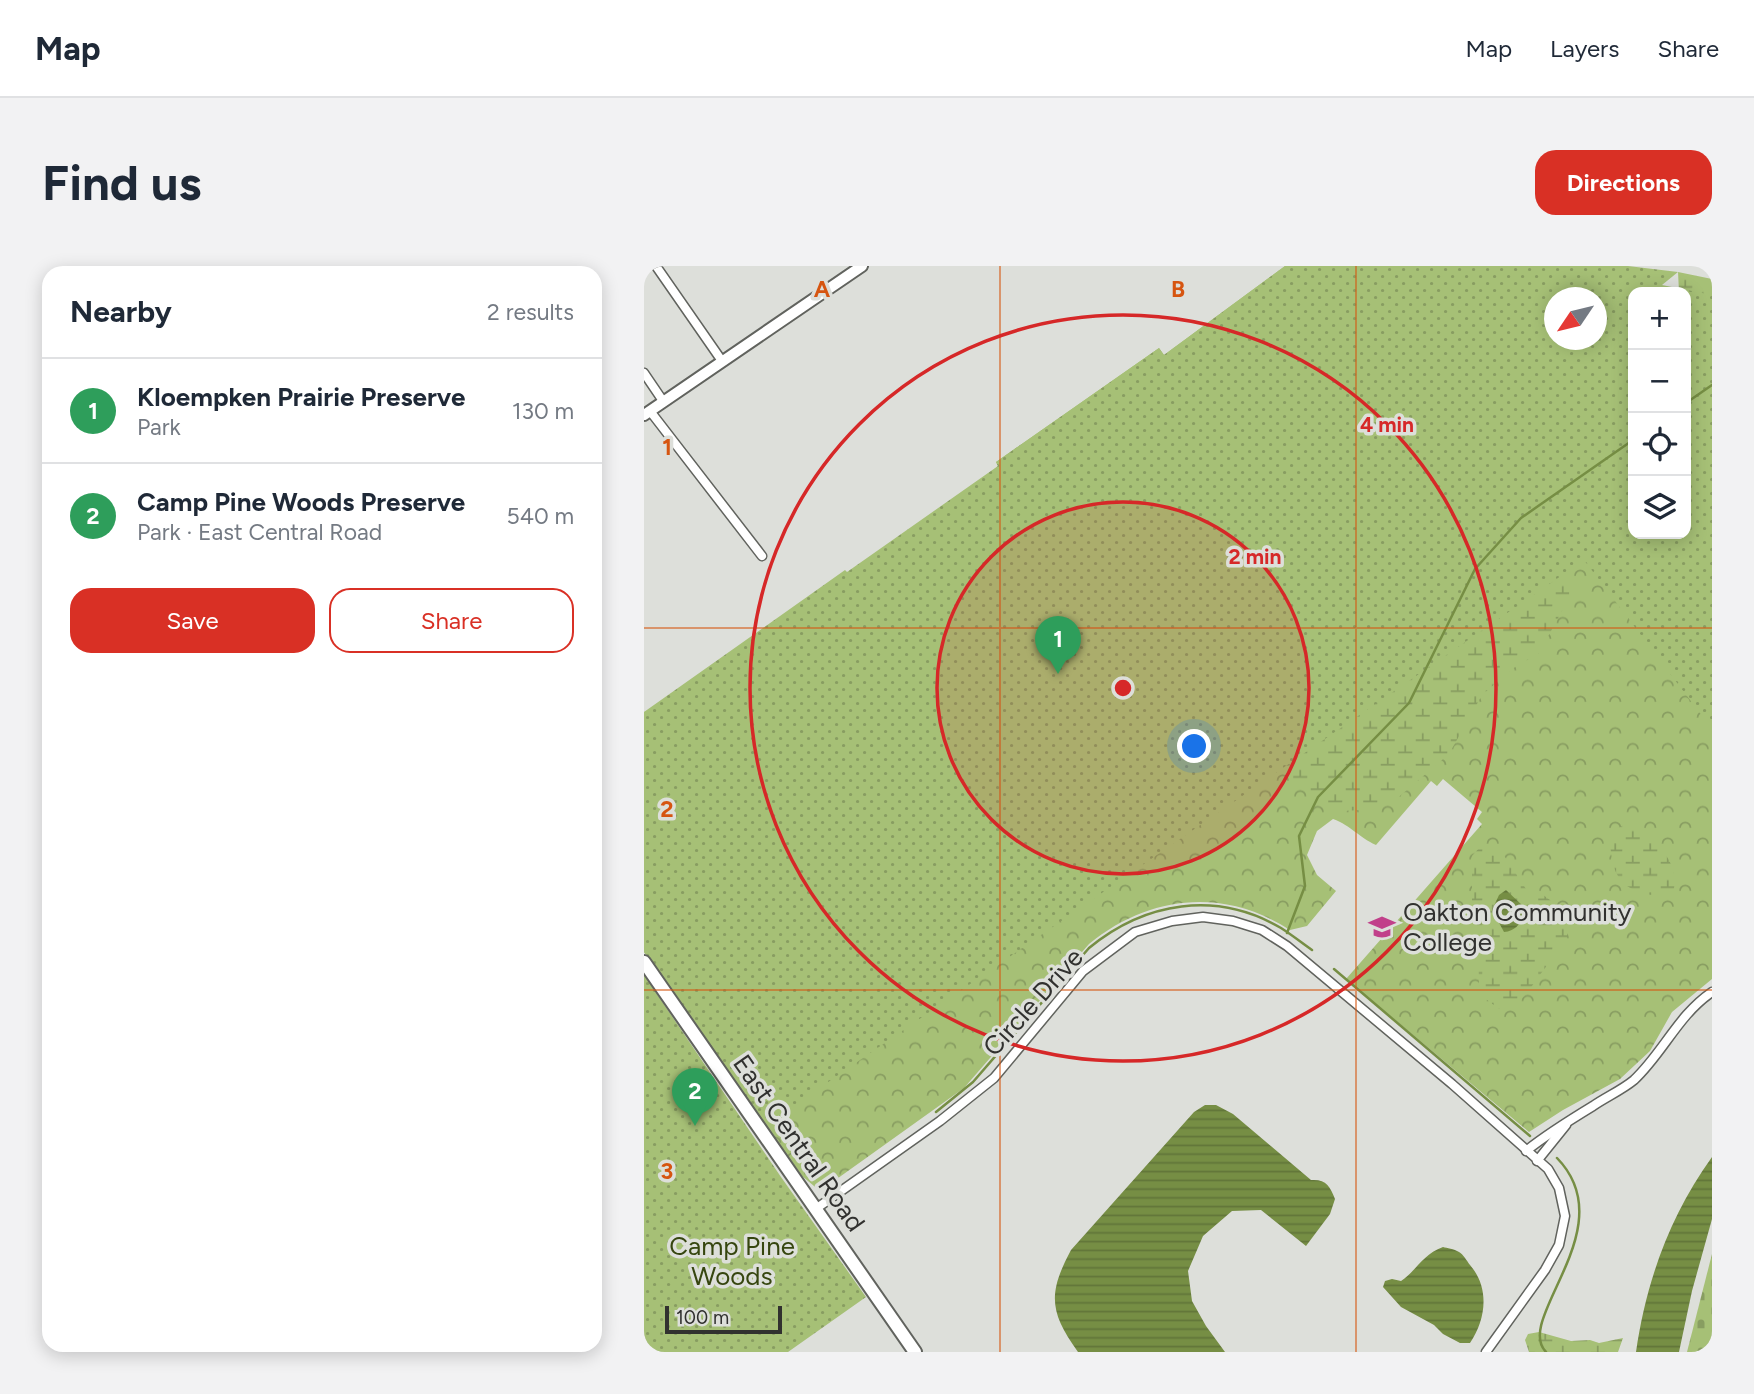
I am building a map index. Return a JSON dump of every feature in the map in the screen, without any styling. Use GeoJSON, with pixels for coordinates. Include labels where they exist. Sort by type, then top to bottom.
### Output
{"type":"FeatureCollection","features":[{"type":"Feature","properties":{"kind":"main road","name":"East Central Road"},"geometry":{"type":"LineString","coordinates":[[644,962],[915,1352]]}},
{"type":"Feature","properties":{"kind":"street"},"geometry":{"type":"LineString","coordinates":[[656,266],[722,361]]}},
{"type":"Feature","properties":{"kind":"street"},"geometry":{"type":"LineString","coordinates":[[762,556],[647,413],[862,266]]}},
{"type":"Feature","properties":{"kind":"street"},"geometry":{"type":"LineString","coordinates":[[644,373],[663,401]]}},
{"type":"Feature","properties":{"kind":"street","name":"Circle Drive"},"geometry":{"type":"LineString","coordinates":[[817,1208],[940,1121],[994,1078],[1083,971],[1111,948],[1135,932],[1172,921],[1203,917],[1233,921],[1262,930],[1287,946],[1452,1084],[1548,1169],[1559,1188],[1565,1216],[1559,1245],[1545,1270],[1486,1352]]}},
{"type":"Feature","properties":{"kind":"street"},"geometry":{"type":"LineString","coordinates":[[1526,1151],[1553,1130],[1630,1083],[1650,1065],[1686,1014],[1699,1000],[1712,992]]}},
{"type":"Feature","properties":{"kind":"street"},"geometry":{"type":"LineString","coordinates":[[1537,1161],[1569,1121]]}},
{"type":"Feature","properties":{"kind":"green space"},"geometry":{"type":"Polygon","coordinates":[[[1285,266],[1381,489],[1628,534],[1628,539],[1657,539],[1712,549],[1712,979],[1672,1012],[1650,1051],[1620,1079],[1529,1132],[1346,979],[1482,824],[1477,819],[1482,812],[1443,779],[1437,786],[1431,781],[1376,845],[1333,819],[1317,831],[1307,855],[1317,875],[1336,891],[1307,926],[1290,930],[1265,916],[1239,907],[1187,902],[1136,915],[1112,928],[1089,944],[964,1088],[820,1191],[802,1176],[644,952],[644,712],[780,659],[998,466],[996,462],[1159,348],[1164,355],[1285,266]]]}},
{"type":"Feature","properties":{"kind":"green space"},"geometry":{"type":"Polygon","coordinates":[[[1285,266],[1628,266],[1678,272],[1662,285],[1672,287],[1628,287],[1628,539],[1691,539],[1691,291],[1712,295],[1712,729],[1584,560],[766,1125],[644,952],[644,712],[998,466],[996,462],[1159,348],[1164,355],[1285,266]]]}},
{"type":"Feature","properties":{"kind":"green space"},"geometry":{"type":"Polygon","coordinates":[[[1678,272],[1712,279],[1712,318],[1691,297],[1691,287],[1679,287],[1678,272]]]}},
{"type":"Feature","properties":{"kind":"green space"},"geometry":{"type":"Polygon","coordinates":[[[1570,560],[1569,598],[1539,653],[1512,669],[1482,695],[1449,754],[1394,801],[1361,810],[1342,811],[1292,783],[1264,733],[1570,560]]]}},
{"type":"Feature","properties":{"kind":"green space"},"geometry":{"type":"Polygon","coordinates":[[[1628,823],[1657,844],[1671,863],[1674,885],[1671,897],[1632,889],[1618,876],[1611,853],[1610,837],[1618,828],[1628,823]]]}},
{"type":"Feature","properties":{"kind":"green space"},"geometry":{"type":"Polygon","coordinates":[[[1486,844],[1503,854],[1528,892],[1539,892],[1550,900],[1567,923],[1567,942],[1531,988],[1514,1004],[1499,1009],[1486,999],[1479,985],[1478,930],[1472,902],[1472,856],[1486,844]]]}},
{"type":"Feature","properties":{"kind":"green space","name":"Camp Pine Woods"},"geometry":{"type":"Polygon","coordinates":[[[644,975],[866,1297],[788,1352],[644,1352],[644,975]]]}},
{"type":"Feature","properties":{"kind":"green space"},"geometry":{"type":"Polygon","coordinates":[[[1712,1254],[1712,1352],[1687,1352],[1712,1254]]]}},
{"type":"Feature","properties":{"kind":"green space"},"geometry":{"type":"Polygon","coordinates":[[[1539,1332],[1571,1341],[1590,1340],[1599,1343],[1623,1338],[1618,1352],[1529,1352],[1525,1340],[1528,1334],[1539,1332]]]}},
{"type":"Feature","properties":{"kind":"shaded area"},"geometry":{"type":"Polygon","coordinates":[[[1506,890],[1523,906],[1525,915],[1516,927],[1504,932],[1492,910],[1499,895],[1506,890]]]}},
{"type":"Feature","properties":{"kind":"shaded area"},"geometry":{"type":"Polygon","coordinates":[[[1205,1105],[1216,1105],[1233,1114],[1311,1180],[1327,1184],[1335,1199],[1330,1214],[1306,1246],[1261,1210],[1232,1211],[1203,1236],[1188,1271],[1192,1301],[1225,1352],[1078,1352],[1061,1325],[1055,1302],[1058,1278],[1071,1250],[1194,1112],[1205,1105]]]}},
{"type":"Feature","properties":{"kind":"shaded area"},"geometry":{"type":"Polygon","coordinates":[[[1712,1157],[1712,1219],[1679,1352],[1636,1352],[1646,1300],[1662,1250],[1684,1202],[1712,1157]]]}},
{"type":"Feature","properties":{"kind":"shaded area"},"geometry":{"type":"Polygon","coordinates":[[[1443,1247],[1462,1254],[1481,1284],[1484,1304],[1480,1324],[1470,1343],[1460,1343],[1401,1307],[1383,1287],[1385,1281],[1401,1281],[1407,1277],[1425,1258],[1443,1247]]]}},
{"type":"Feature","properties":{"kind":"waterway"},"geometry":{"type":"LineString","coordinates":[[1691,400],[1712,385]]}},
{"type":"Feature","properties":{"kind":"waterway"},"geometry":{"type":"LineString","coordinates":[[1287,933],[1305,886],[1299,836],[1318,797],[1409,703],[1475,569],[1521,518],[1628,443]]}},
{"type":"Feature","properties":{"kind":"waterway"},"geometry":{"type":"LineString","coordinates":[[936,1112],[973,1082],[1089,948],[1133,920],[1182,906],[1206,905],[1231,909],[1256,916],[1281,928],[1312,950]]}},
{"type":"Feature","properties":{"kind":"waterway"},"geometry":{"type":"LineString","coordinates":[[1334,969],[1530,1136]]}},
{"type":"Feature","properties":{"kind":"waterway"},"geometry":{"type":"LineString","coordinates":[[1546,1352],[1540,1337],[1543,1318],[1575,1241],[1579,1213],[1575,1185],[1557,1158]]}},
{"type":"Feature","properties":{"kind":"place","name":"Kloempken Prairie Preserve"},"geometry":{"type":"Point","coordinates":[1058,674]}},
{"type":"Feature","properties":{"kind":"place","name":"Oakton Community College"},"geometry":{"type":"Point","coordinates":[1382,927]}},
{"type":"Feature","properties":{"kind":"place","name":"Camp Pine Woods Preserve"},"geometry":{"type":"Point","coordinates":[695,1126]}}]}
